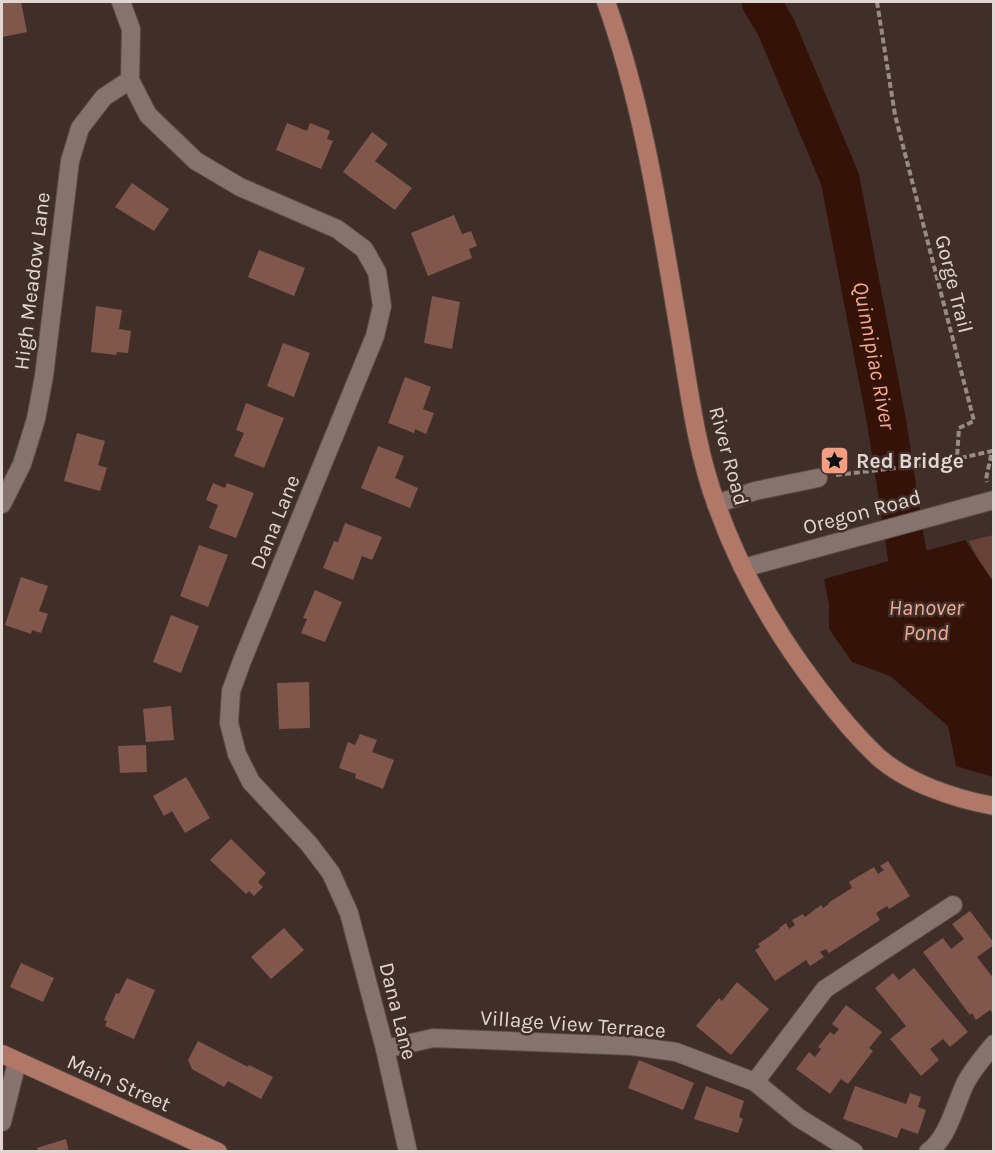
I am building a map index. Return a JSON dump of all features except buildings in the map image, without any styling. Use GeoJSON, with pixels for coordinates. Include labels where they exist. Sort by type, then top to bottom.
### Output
{"type":"FeatureCollection","features":[{"type":"Feature","properties":{"kind":"main road","name":"River Road"},"geometry":{"type":"LineString","coordinates":[[606,2],[638,105],[701,454],[716,504],[743,568],[769,616],[807,673],[844,722],[879,758],[914,780],[947,794],[993,806]]}},
{"type":"Feature","properties":{"kind":"main road","name":"Main Street"},"geometry":{"type":"LineString","coordinates":[[10,1058],[218,1152]]}},
{"type":"Feature","properties":{"kind":"street","name":"Dana Lane"},"geometry":{"type":"LineString","coordinates":[[121,2],[131,29],[130,80],[148,115],[196,161],[240,188],[337,229],[364,249],[377,272],[382,306],[375,336],[242,661],[231,691],[229,723],[237,754],[251,782],[309,844],[331,873],[349,913],[385,1049],[408,1152]]}},
{"type":"Feature","properties":{"kind":"street","name":"High Meadow Lane"},"geometry":{"type":"LineString","coordinates":[[2,504],[22,464],[36,419],[44,376],[70,161],[80,128],[104,97],[130,80]]}},
{"type":"Feature","properties":{"kind":"street"},"geometry":{"type":"LineString","coordinates":[[716,504],[755,492],[818,478]]}},
{"type":"Feature","properties":{"kind":"street","name":"Oregon Road"},"geometry":{"type":"LineString","coordinates":[[743,568],[993,500]]}},
{"type":"Feature","properties":{"kind":"street"},"geometry":{"type":"LineString","coordinates":[[755,1082],[825,989],[953,905]]}},
{"type":"Feature","properties":{"kind":"street","name":"Village View Terrace"},"geometry":{"type":"LineString","coordinates":[[385,1049],[434,1038],[632,1046],[676,1052],[755,1082],[799,1118],[854,1152]]}},
{"type":"Feature","properties":{"kind":"street"},"geometry":{"type":"LineString","coordinates":[[928,1152],[947,1126],[967,1081],[993,1044]]}},
{"type":"Feature","properties":{"kind":"street"},"geometry":{"type":"LineString","coordinates":[[2,1122],[10,1058]]}},
{"type":"Feature","properties":{"kind":"path","name":"Gorge Trail"},"geometry":{"type":"LineString","coordinates":[[877,2],[895,115],[974,421],[959,428],[957,458]]}},
{"type":"Feature","properties":{"kind":"path"},"geometry":{"type":"LineString","coordinates":[[849,474],[939,463],[992,451],[986,478]]}},
{"type":"Feature","properties":{"kind":"shaded area"},"geometry":{"type":"Polygon","coordinates":[[[993,535],[993,589],[969,541],[993,535]]]}},
{"type":"Feature","properties":{"kind":"water","name":"Hanover Pond"},"geometry":{"type":"Polygon","coordinates":[[[965,540],[993,581],[993,777],[956,766],[948,726],[890,676],[852,662],[829,629],[829,604],[824,579],[965,540]]]}},
{"type":"Feature","properties":{"kind":"waterway","name":"Quinnipiac River"},"geometry":{"type":"LineString","coordinates":[[761,2],[776,27],[840,179],[887,424],[913,593],[923,605]]}},
{"type":"Feature","properties":{"kind":"place","name":"Red Bridge"},"geometry":{"type":"Point","coordinates":[835,461]}}]}
